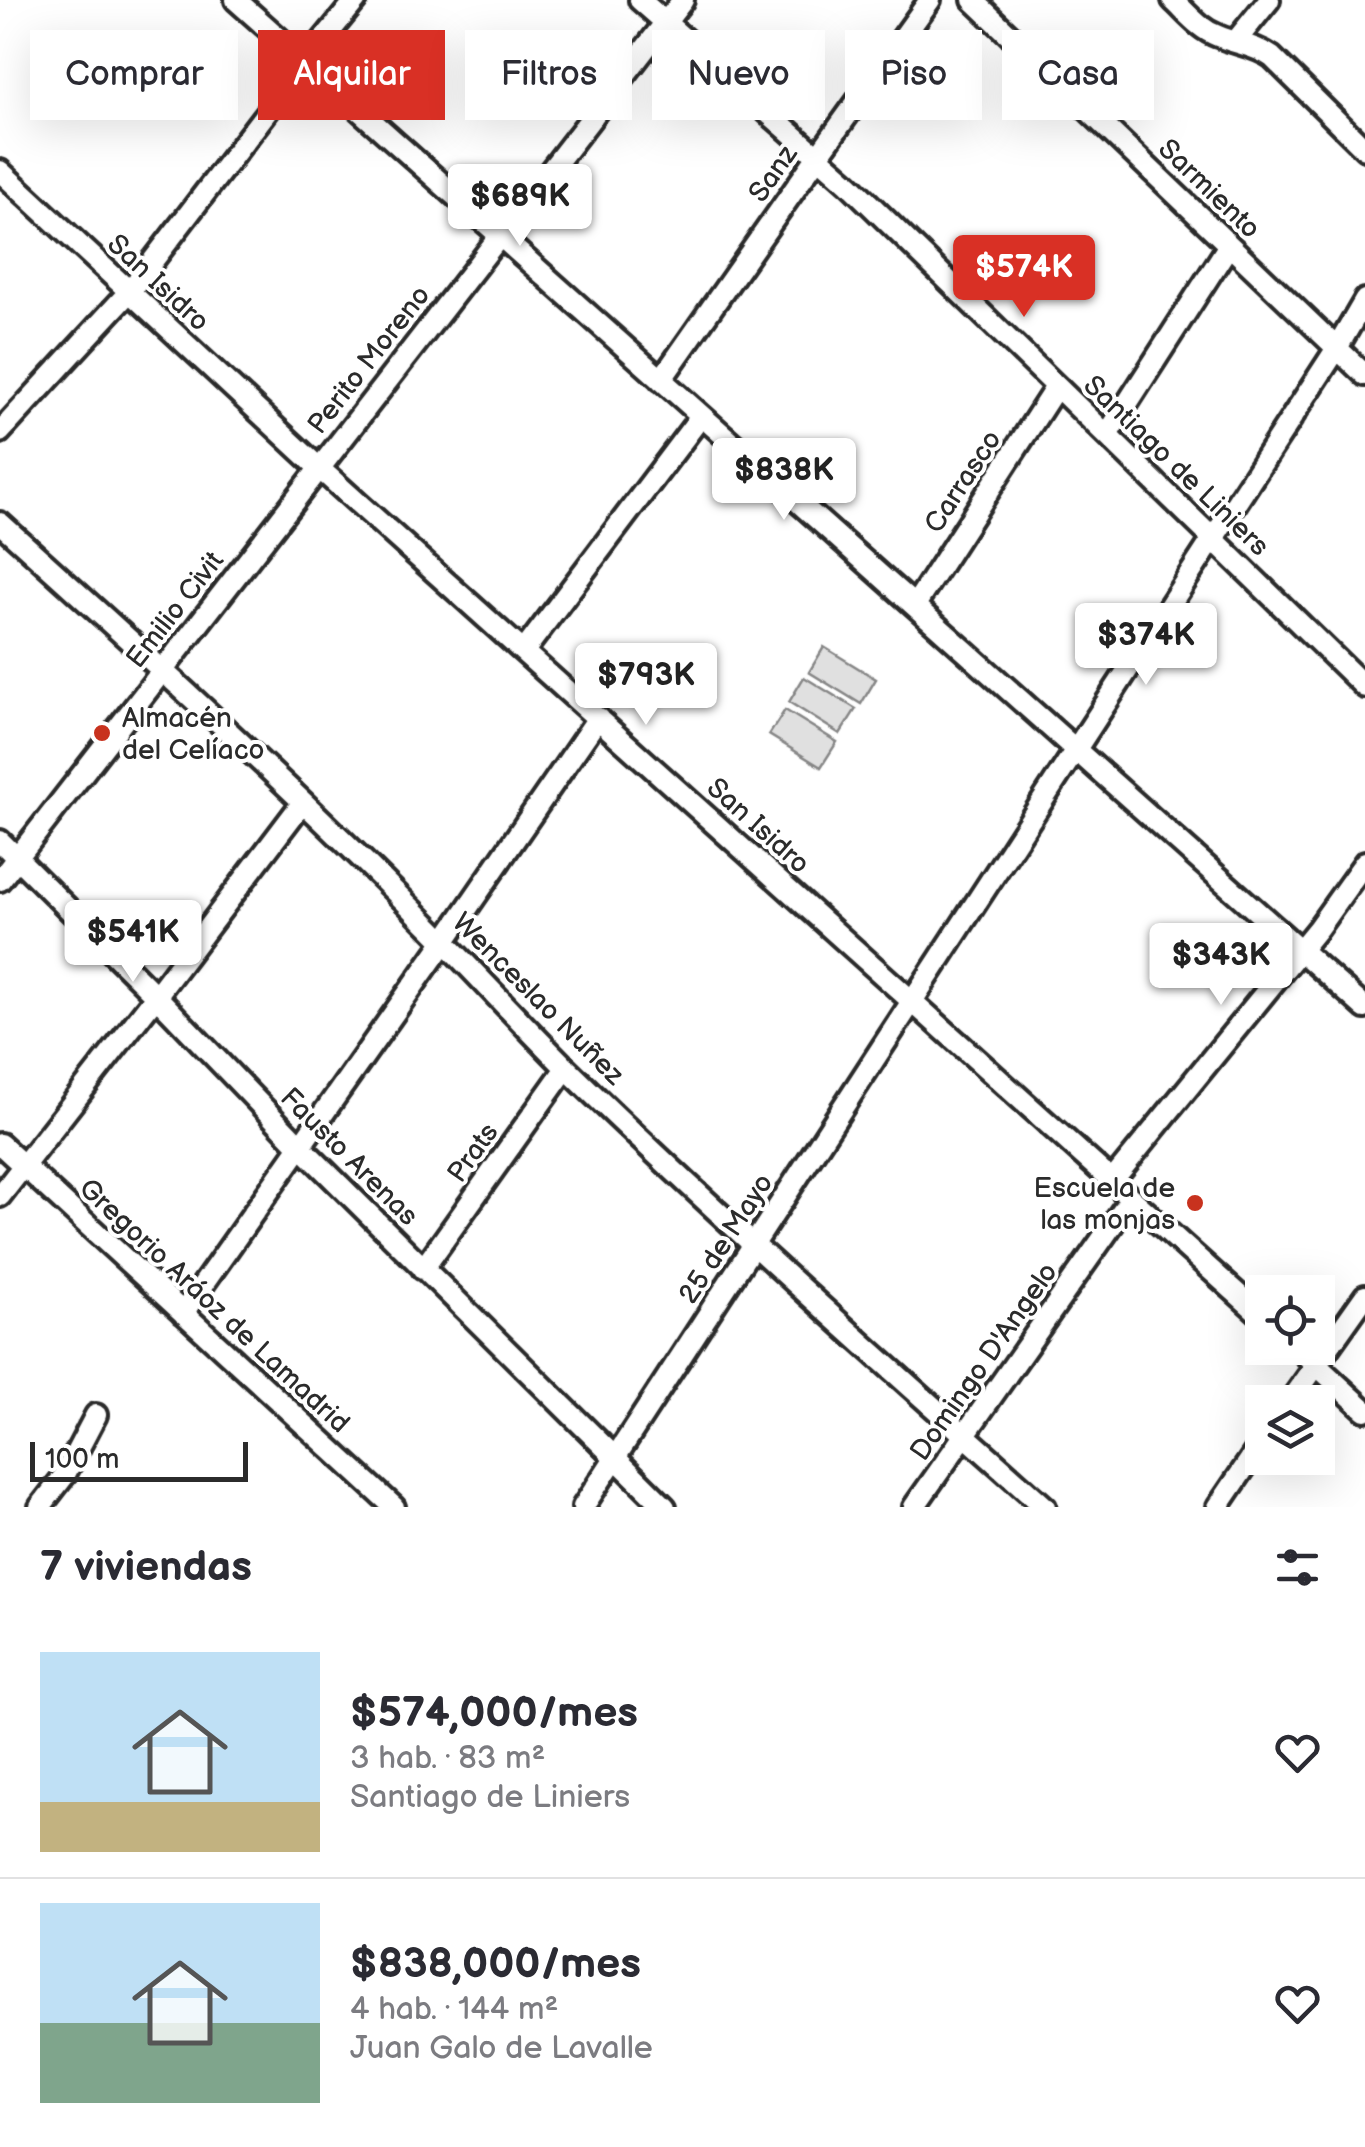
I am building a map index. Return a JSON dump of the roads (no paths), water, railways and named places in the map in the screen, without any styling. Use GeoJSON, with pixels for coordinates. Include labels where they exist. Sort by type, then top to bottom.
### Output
{"type":"FeatureCollection","features":[{"type":"Feature","properties":{"kind":"street"},"geometry":{"type":"LineString","coordinates":[[236,0],[269,30]]}},
{"type":"Feature","properties":{"kind":"street"},"geometry":{"type":"LineString","coordinates":[[331,30],[356,0]]}},
{"type":"Feature","properties":{"kind":"street","name":"Santiago de Liniers"},"geometry":{"type":"LineString","coordinates":[[640,0],[818,156],[1365,686]]}},
{"type":"Feature","properties":{"kind":"street","name":"Perito Moreno"},"geometry":{"type":"LineString","coordinates":[[319,468],[683,0]]}},
{"type":"Feature","properties":{"kind":"street","name":"Sanz"},"geometry":{"type":"LineString","coordinates":[[661,380],[930,0]]}},
{"type":"Feature","properties":{"kind":"street","name":"Sarmiento"},"geometry":{"type":"LineString","coordinates":[[974,0],[1365,375]]}},
{"type":"Feature","properties":{"kind":"street"},"geometry":{"type":"LineString","coordinates":[[1172,0],[1202,28],[1261,49],[1272,57],[1365,149]]}},
{"type":"Feature","properties":{"kind":"street"},"geometry":{"type":"LineString","coordinates":[[1235,42],[1269,0]]}},
{"type":"Feature","properties":{"kind":"street"},"geometry":{"type":"LineString","coordinates":[[0,432],[130,292],[261,120]]}},
{"type":"Feature","properties":{"kind":"street"},"geometry":{"type":"LineString","coordinates":[[369,120],[1365,1008]]}},
{"type":"Feature","properties":{"kind":"street","name":"San Isidro"},"geometry":{"type":"LineString","coordinates":[[0,172],[319,468],[1245,1301]]}},
{"type":"Feature","properties":{"kind":"street"},"geometry":{"type":"LineString","coordinates":[[1106,435],[1229,245]]}},
{"type":"Feature","properties":{"kind":"street","name":"25 de Mayo"},"geometry":{"type":"LineString","coordinates":[[583,1507],[1365,300]]}},
{"type":"Feature","properties":{"kind":"street","name":"Carrasco"},"geometry":{"type":"LineString","coordinates":[[915,605],[1056,387]]}},
{"type":"Feature","properties":{"kind":"street"},"geometry":{"type":"LineString","coordinates":[[524,651],[702,416]]}},
{"type":"Feature","properties":{"kind":"street","name":"Emilio Civit"},"geometry":{"type":"LineString","coordinates":[[0,880],[319,468]]}},
{"type":"Feature","properties":{"kind":"street","name":"Wenceslao Nuñez"},"geometry":{"type":"LineString","coordinates":[[0,523],[303,802],[566,1068],[754,1245],[1045,1507]]}},
{"type":"Feature","properties":{"kind":"street"},"geometry":{"type":"LineString","coordinates":[[183,1314],[598,718]]}},
{"type":"Feature","properties":{"kind":"street"},"geometry":{"type":"LineString","coordinates":[[0,1196],[303,802]]}},
{"type":"Feature","properties":{"kind":"street","name":"Fausto Arenas"},"geometry":{"type":"LineString","coordinates":[[0,841],[301,1147],[665,1507]]}},
{"type":"Feature","properties":{"kind":"street"},"geometry":{"type":"LineString","coordinates":[[1112,1180],[1301,950],[1365,862]]}},
{"type":"Feature","properties":{"kind":"street","name":"Prats"},"geometry":{"type":"LineString","coordinates":[[423,1269],[566,1068]]}},
{"type":"Feature","properties":{"kind":"street","name":"Gregorio Aráoz de Lamadrid"},"geometry":{"type":"LineString","coordinates":[[0,1144],[394,1507]]}},
{"type":"Feature","properties":{"kind":"street","name":"Domingo D'Angelo"},"geometry":{"type":"LineString","coordinates":[[914,1507],[1131,1198]]}},
{"type":"Feature","properties":{"kind":"street"},"geometry":{"type":"LineString","coordinates":[[1335,1338],[1365,1296]]}},
{"type":"Feature","properties":{"kind":"street"},"geometry":{"type":"LineString","coordinates":[[1317,1365],[1365,1410]]}},
{"type":"Feature","properties":{"kind":"street"},"geometry":{"type":"LineString","coordinates":[[40,1507],[64,1476],[96,1415]]}},
{"type":"Feature","properties":{"kind":"street"},"geometry":{"type":"LineString","coordinates":[[1218,1507],[1245,1467]]}},
{"type":"Feature","properties":{"kind":"place","name":"Almacén del Celíaco"},"geometry":{"type":"Point","coordinates":[102,733]}},
{"type":"Feature","properties":{"kind":"place","name":"Escuela de las monjas"},"geometry":{"type":"Point","coordinates":[1195,1203]}}]}
